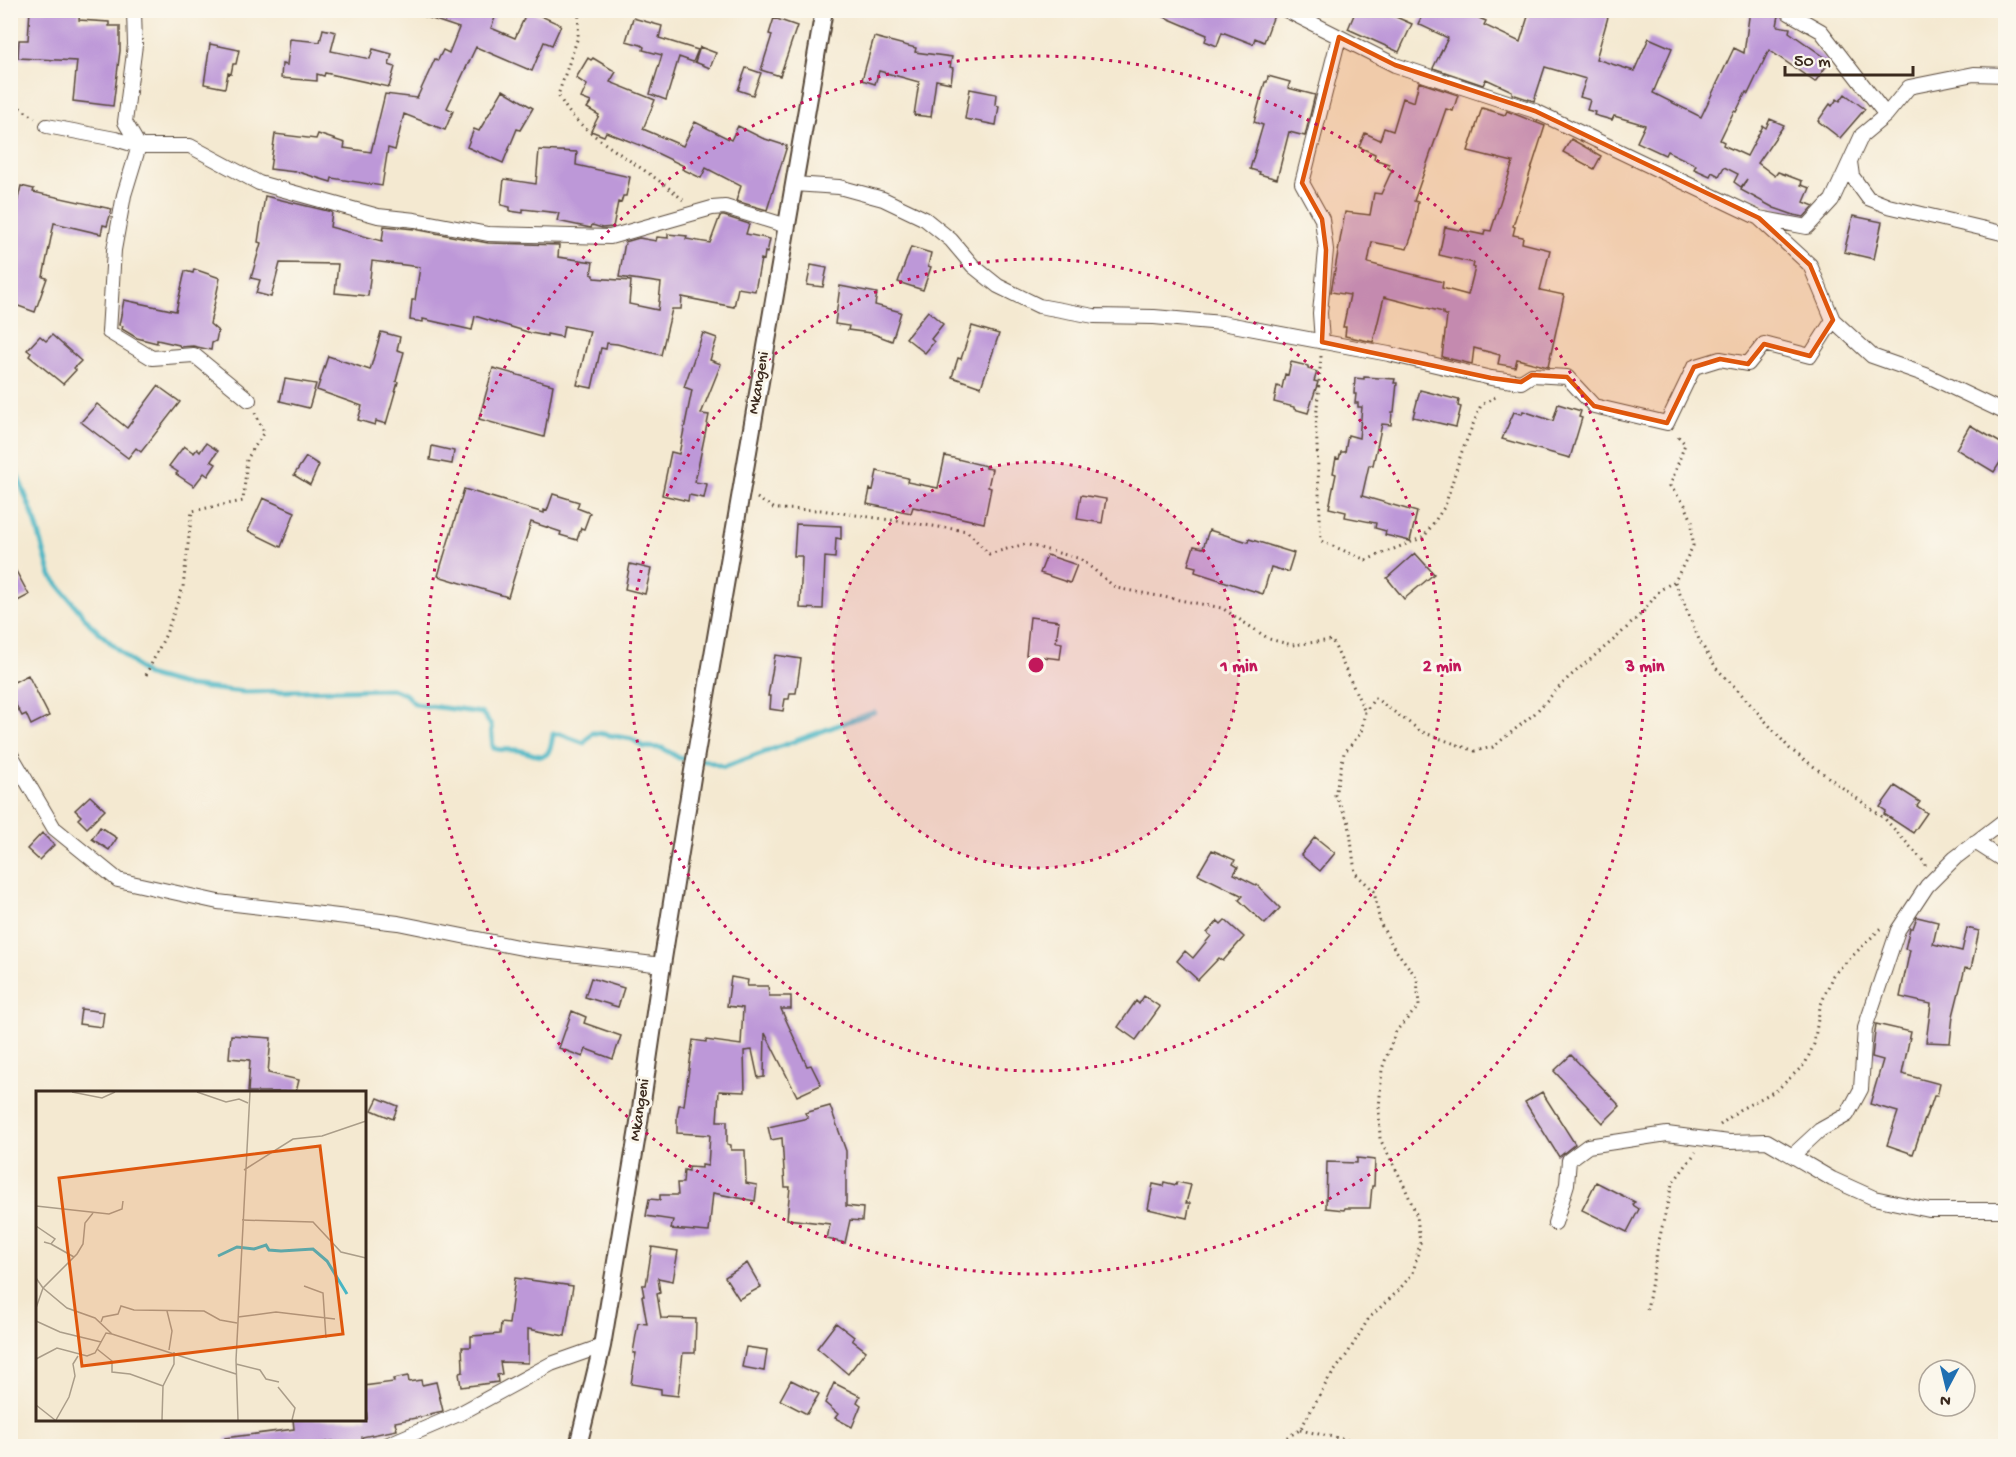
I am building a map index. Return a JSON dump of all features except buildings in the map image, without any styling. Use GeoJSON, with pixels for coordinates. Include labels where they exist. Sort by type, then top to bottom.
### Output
{"type":"FeatureCollection","features":[{"type":"Feature","properties":{"kind":"street"},"geometry":{"type":"LineString","coordinates":[[134,10],[135,45],[125,122],[139,146],[124,195],[114,250],[109,332],[152,358],[194,355],[249,400]]}},
{"type":"Feature","properties":{"kind":"street","name":"Mkangeni"},"geometry":{"type":"LineString","coordinates":[[578,1446],[602,1347],[693,771],[824,10]]}},
{"type":"Feature","properties":{"kind":"street"},"geometry":{"type":"LineString","coordinates":[[1286,10],[1303,14],[1339,37],[1395,65],[1535,111],[1758,218],[1807,227],[1832,200],[1862,135],[1886,115],[1909,87],[1974,74],[2006,75]]}},
{"type":"Feature","properties":{"kind":"street"},"geometry":{"type":"LineString","coordinates":[[1790,10],[1789,13],[1821,31],[1886,115]]}},
{"type":"Feature","properties":{"kind":"street"},"geometry":{"type":"LineString","coordinates":[[1322,342],[1320,313],[1326,250],[1322,219],[1302,183],[1339,37]]}},
{"type":"Feature","properties":{"kind":"street"},"geometry":{"type":"LineString","coordinates":[[47,126],[139,146],[190,146],[259,183],[378,216],[488,234],[610,237],[698,214],[712,208],[725,207],[787,226]]}},
{"type":"Feature","properties":{"kind":"street"},"geometry":{"type":"LineString","coordinates":[[1850,162],[1852,176],[1868,198],[1888,206],[2006,234]]}},
{"type":"Feature","properties":{"kind":"street"},"geometry":{"type":"LineString","coordinates":[[794,184],[839,187],[883,199],[925,219],[951,240],[973,266],[998,286],[1039,306],[1094,316],[1154,317],[1222,323],[1389,354],[1491,378],[1521,382],[1532,375],[1568,377],[1594,406],[1667,423],[1694,367],[1720,359],[1748,364],[1764,344],[1810,356],[1833,320]]}},
{"type":"Feature","properties":{"kind":"street"},"geometry":{"type":"LineString","coordinates":[[1758,218],[1810,265],[1833,320],[1872,356],[1926,375],[2006,413]]}},
{"type":"Feature","properties":{"kind":"street"},"geometry":{"type":"LineString","coordinates":[[10,753],[54,828],[118,880],[218,902],[398,922],[527,949],[662,965]]}},
{"type":"Feature","properties":{"kind":"street"},"geometry":{"type":"LineString","coordinates":[[1793,1155],[1820,1130],[1847,1115],[1861,1089],[1865,1029],[1898,930],[1927,886],[1955,858],[2006,819]]}},
{"type":"Feature","properties":{"kind":"street"},"geometry":{"type":"LineString","coordinates":[[1975,842],[2006,862]]}},
{"type":"Feature","properties":{"kind":"street"},"geometry":{"type":"LineString","coordinates":[[1555,1223],[1567,1184],[1569,1160],[1588,1146],[1667,1134],[1729,1142],[1767,1141],[1832,1179],[1874,1198],[1929,1210],[2006,1210]]}},
{"type":"Feature","properties":{"kind":"street"},"geometry":{"type":"LineString","coordinates":[[384,1446],[459,1414],[551,1364],[602,1347]]}},
{"type":"Feature","properties":{"kind":"path"},"geometry":{"type":"LineString","coordinates":[[579,10],[578,37],[558,95],[573,118],[640,169],[671,189],[698,214]]}},
{"type":"Feature","properties":{"kind":"path"},"geometry":{"type":"LineString","coordinates":[[10,101],[47,126]]}},
{"type":"Feature","properties":{"kind":"path"},"geometry":{"type":"LineString","coordinates":[[1322,342],[1316,421],[1321,541],[1366,560],[1424,537],[1445,506],[1461,454],[1481,405],[1521,382]]}},
{"type":"Feature","properties":{"kind":"path"},"geometry":{"type":"LineString","coordinates":[[146,675],[166,634],[183,587],[192,511],[243,501],[247,459],[264,432],[249,400]]}},
{"type":"Feature","properties":{"kind":"path"},"geometry":{"type":"LineString","coordinates":[[1271,1446],[1300,1430],[1328,1380],[1369,1318],[1397,1292],[1413,1273],[1420,1243],[1417,1216],[1380,1139],[1379,1109],[1382,1069],[1396,1031],[1419,1006],[1417,978],[1394,948],[1380,923],[1374,891],[1355,873],[1349,823],[1335,795],[1344,753],[1361,733],[1365,712],[1375,698],[1422,732],[1475,751],[1493,747],[1534,714],[1568,678],[1623,631],[1643,612],[1660,590],[1675,581],[1693,546],[1692,521],[1685,505],[1670,486],[1685,444],[1667,423]]}},
{"type":"Feature","properties":{"kind":"path"},"geometry":{"type":"LineString","coordinates":[[742,490],[775,509],[821,510],[967,531],[989,554],[1025,544],[1081,559],[1116,588],[1222,608],[1269,639],[1292,645],[1332,640],[1365,712]]}},
{"type":"Feature","properties":{"kind":"path"},"geometry":{"type":"LineString","coordinates":[[1675,581],[1700,642],[1716,669],[1790,749],[1885,819],[1925,863],[1927,886]]}},
{"type":"Feature","properties":{"kind":"path"},"geometry":{"type":"LineString","coordinates":[[1647,1310],[1658,1245],[1672,1184],[1705,1139],[1739,1110],[1777,1090],[1805,1064],[1814,1044],[1820,1007],[1833,975],[1880,928],[1906,919]]}},
{"type":"Feature","properties":{"kind":"path"},"geometry":{"type":"LineString","coordinates":[[1300,1430],[1377,1446]]}},
{"type":"Feature","properties":{"kind":"highlighted area"},"geometry":{"type":"Polygon","coordinates":[[[1339,37],[1395,65],[1535,111],[1759,218],[1810,265],[1833,320],[1810,356],[1764,344],[1748,364],[1720,359],[1694,367],[1667,423],[1594,406],[1567,377],[1532,375],[1521,382],[1491,378],[1322,342],[1326,250],[1322,219],[1302,183],[1339,37]]]}},
{"type":"Feature","properties":{"kind":"waterway"},"geometry":{"type":"LineString","coordinates":[[10,456],[35,520],[51,576],[90,624],[146,675],[187,686],[244,692],[392,689],[405,694],[415,704],[482,713],[491,725],[493,748],[496,749],[517,750],[542,756],[549,751],[553,734],[560,734],[584,743],[592,733],[597,733],[632,739],[644,747],[662,748],[679,758],[707,761],[724,767],[874,712]]}}]}
